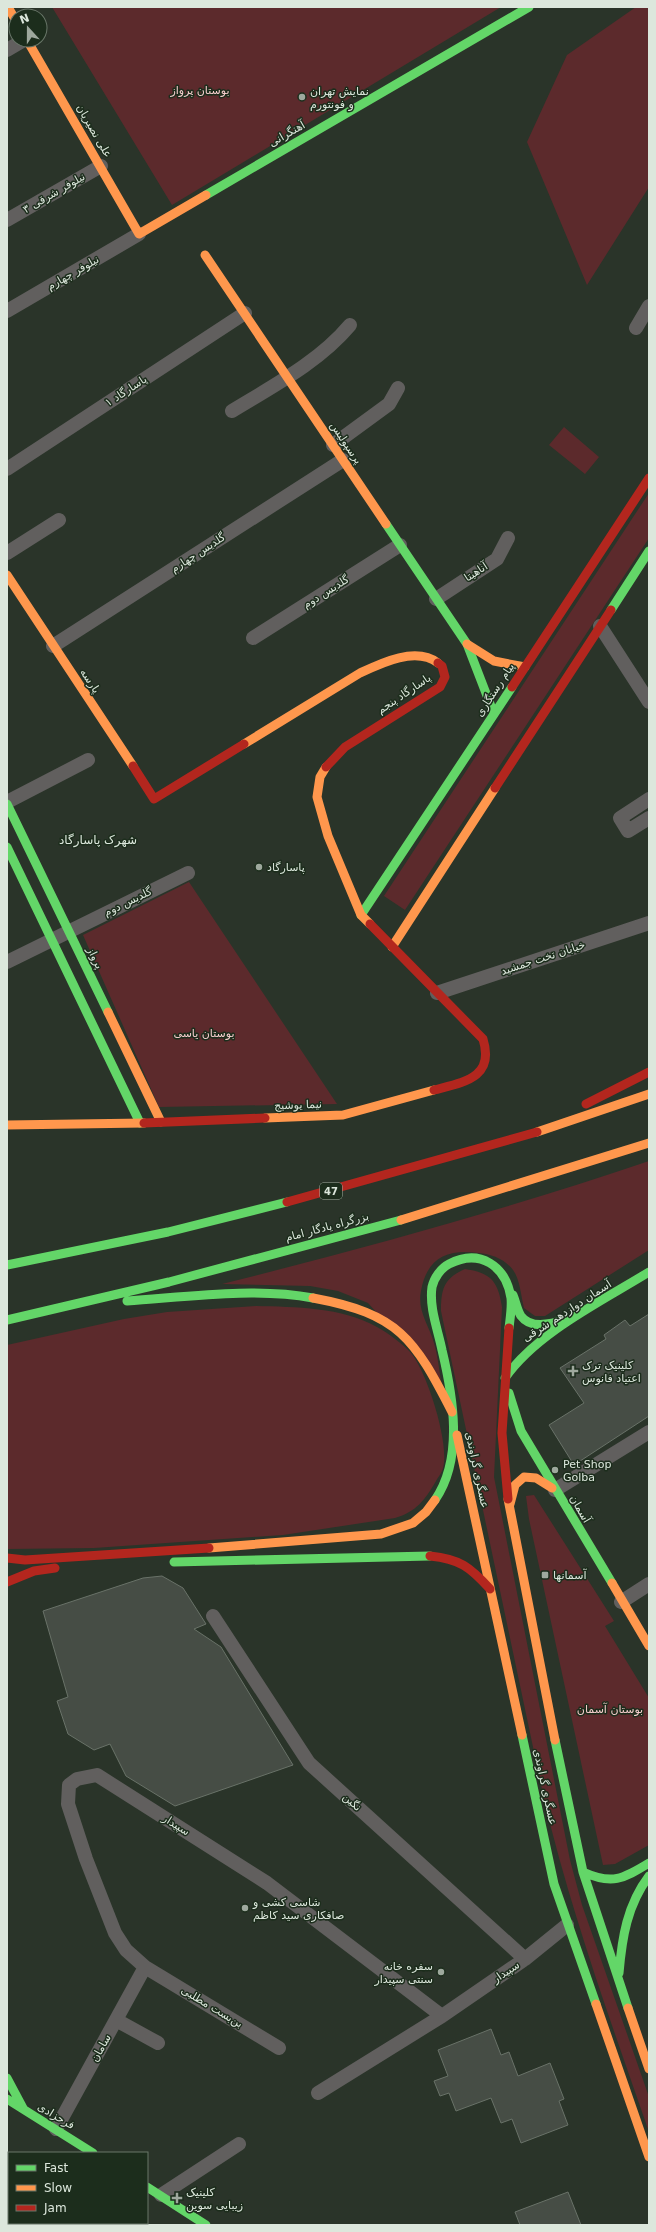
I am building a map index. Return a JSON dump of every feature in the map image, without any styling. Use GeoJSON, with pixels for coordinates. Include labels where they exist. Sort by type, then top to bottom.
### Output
{"type":"FeatureCollection","features":[{"type":"Feature","properties":{"kind":"main road","name":"آهنگرانی"},"geometry":{"type":"LineString","coordinates":[[140,234],[529,7]]}},
{"type":"Feature","properties":{"kind":"main road","name":"علی نصیریان"},"geometry":{"type":"LineString","coordinates":[[32,48],[140,234]]}},
{"type":"Feature","properties":{"kind":"main road","name":"پرسپولیس"},"geometry":{"type":"LineString","coordinates":[[205,255],[467,644],[494,714]]}},
{"type":"Feature","properties":{"kind":"main road","name":"پیام رستگاری"},"geometry":{"type":"LineString","coordinates":[[361,915],[649,478]]}},
{"type":"Feature","properties":{"kind":"main road"},"geometry":{"type":"LineString","coordinates":[[392,947],[649,551]]}},
{"type":"Feature","properties":{"kind":"main road","name":"پارسه"},"geometry":{"type":"LineString","coordinates":[[7,575],[154,799]]}},
{"type":"Feature","properties":{"kind":"main road","name":"پرسپولیس"},"geometry":{"type":"LineString","coordinates":[[467,644],[483,658],[504,666],[525,667]]}},
{"type":"Feature","properties":{"kind":"main road","name":"پاسارگاد پنجم"},"geometry":{"type":"LineString","coordinates":[[154,799],[360,673],[384,661],[408,656],[430,658],[441,665],[446,677],[440,686],[425,698],[345,747],[328,762],[320,777],[317,797],[328,836],[361,915]]}},
{"type":"Feature","properties":{"kind":"main road","name":"پرواز"},"geometry":{"type":"LineString","coordinates":[[7,803],[161,1122]]}},
{"type":"Feature","properties":{"kind":"main road"},"geometry":{"type":"LineString","coordinates":[[7,847],[140,1123]]}},
{"type":"Feature","properties":{"kind":"main road","name":"نیما یوشیج"},"geometry":{"type":"LineString","coordinates":[[7,1125],[140,1123],[343,1115],[469,1081],[483,1068],[489,1054],[483,1039],[361,915]]}},
{"type":"Feature","properties":{"kind":"main road"},"geometry":{"type":"LineString","coordinates":[[525,1136],[649,1072]]}},
{"type":"Feature","properties":{"kind":"main road","name":"47"},"geometry":{"type":"LineString","coordinates":[[7,1265],[168,1232],[330,1191],[525,1136],[649,1094]]}},
{"type":"Feature","properties":{"kind":"main road","name":"بزرگراه یادگار امام"},"geometry":{"type":"LineString","coordinates":[[7,1320],[78,1304],[345,1236],[543,1178],[649,1143]]}},
{"type":"Feature","properties":{"kind":"main road"},"geometry":{"type":"LineString","coordinates":[[7,1558],[25,1560],[278,1544],[386,1533],[418,1519],[440,1495],[447,1477],[451,1453],[452,1412],[446,1364],[435,1320],[432,1296],[434,1281],[443,1268],[457,1260],[473,1257],[488,1261],[501,1271],[509,1285],[520,1314],[531,1324],[546,1324],[589,1310]]}},
{"type":"Feature","properties":{"kind":"main road","name":"آسمان دوازدهم شرقی"},"geometry":{"type":"LineString","coordinates":[[505,1378],[526,1351],[649,1272]]}},
{"type":"Feature","properties":{"kind":"main road","name":"عسگری گراوندی"},"geometry":{"type":"LineString","coordinates":[[509,1285],[511,1300],[502,1440],[510,1510],[575,1841],[583,1872],[649,2069]]}},
{"type":"Feature","properties":{"kind":"main road"},"geometry":{"type":"LineString","coordinates":[[78,1304],[240,1295],[314,1298],[342,1303],[383,1320],[401,1332],[416,1348],[452,1412]]}},
{"type":"Feature","properties":{"kind":"main road","name":"آسمان"},"geometry":{"type":"LineString","coordinates":[[505,1378],[521,1431],[649,1646]]}},
{"type":"Feature","properties":{"kind":"main road","name":"عسگری گراوندی"},"geometry":{"type":"LineString","coordinates":[[452,1412],[492,1591],[554,1884],[649,2157]]}},
{"type":"Feature","properties":{"kind":"main road"},"geometry":{"type":"LineString","coordinates":[[510,1510],[512,1492],[518,1480],[523,1477],[531,1475],[540,1478],[556,1490]]}},
{"type":"Feature","properties":{"kind":"main road"},"geometry":{"type":"LineString","coordinates":[[161,1563],[424,1555],[453,1558],[464,1564],[492,1591]]}},
{"type":"Feature","properties":{"kind":"main road"},"geometry":{"type":"LineString","coordinates":[[7,1582],[34,1571],[77,1565],[123,1564]]}},
{"type":"Feature","properties":{"kind":"main road"},"geometry":{"type":"LineString","coordinates":[[583,1872],[597,1879],[610,1882],[627,1876],[649,1863]]}},
{"type":"Feature","properties":{"kind":"main road"},"geometry":{"type":"LineString","coordinates":[[619,1980],[622,1947],[630,1910],[642,1884],[649,1876]]}},
{"type":"Feature","properties":{"kind":"main road"},"geometry":{"type":"LineString","coordinates":[[7,2078],[25,2111]]}},
{"type":"Feature","properties":{"kind":"main road","name":"فرحزادی"},"geometry":{"type":"LineString","coordinates":[[7,2099],[91,2152]]}},
{"type":"Feature","properties":{"kind":"main road"},"geometry":{"type":"LineString","coordinates":[[148,2188],[206,2225]]}},
{"type":"Feature","properties":{"kind":"street","name":"نیلوفر شرقی ۳"},"geometry":{"type":"LineString","coordinates":[[7,220],[101,166]]}},
{"type":"Feature","properties":{"kind":"street","name":"نیلوفر چهارم"},"geometry":{"type":"LineString","coordinates":[[7,311],[140,234]]}},
{"type":"Feature","properties":{"kind":"street"},"geometry":{"type":"LineString","coordinates":[[636,328],[649,306]]}},
{"type":"Feature","properties":{"kind":"street","name":"پاسارگاد ۱"},"geometry":{"type":"LineString","coordinates":[[7,469],[245,314]]}},
{"type":"Feature","properties":{"kind":"street"},"geometry":{"type":"LineString","coordinates":[[232,411],[287,377],[337,340],[350,325]]}},
{"type":"Feature","properties":{"kind":"street"},"geometry":{"type":"LineString","coordinates":[[333,445],[389,404],[398,388]]}},
{"type":"Feature","properties":{"kind":"street","name":"گلدیس چهارم"},"geometry":{"type":"LineString","coordinates":[[53,646],[343,460]]}},
{"type":"Feature","properties":{"kind":"street"},"geometry":{"type":"LineString","coordinates":[[7,553],[59,520]]}},
{"type":"Feature","properties":{"kind":"street","name":"آناهیتا"},"geometry":{"type":"LineString","coordinates":[[436,599],[497,559],[508,538]]}},
{"type":"Feature","properties":{"kind":"street","name":"گلدیس دوم"},"geometry":{"type":"LineString","coordinates":[[253,638],[400,545]]}},
{"type":"Feature","properties":{"kind":"street"},"geometry":{"type":"LineString","coordinates":[[600,626],[644,683],[649,702]]}},
{"type":"Feature","properties":{"kind":"street"},"geometry":{"type":"LineString","coordinates":[[7,803],[88,760]]}},
{"type":"Feature","properties":{"kind":"street"},"geometry":{"type":"LineString","coordinates":[[649,799],[620,818],[628,831],[649,818]]}},
{"type":"Feature","properties":{"kind":"street","name":"گلدیس دوم"},"geometry":{"type":"LineString","coordinates":[[7,962],[188,873]]}},
{"type":"Feature","properties":{"kind":"street","name":"خیابان تخت جمشید"},"geometry":{"type":"LineString","coordinates":[[437,993],[649,923]]}},
{"type":"Feature","properties":{"kind":"street"},"geometry":{"type":"LineString","coordinates":[[556,1490],[649,1432]]}},
{"type":"Feature","properties":{"kind":"street"},"geometry":{"type":"LineString","coordinates":[[622,1602],[649,1584]]}},
{"type":"Feature","properties":{"kind":"street","name":"نگین"},"geometry":{"type":"LineString","coordinates":[[213,1616],[309,1763],[525,1959]]}},
{"type":"Feature","properties":{"kind":"street","name":"سپیدار"},"geometry":{"type":"LineString","coordinates":[[145,1967],[126,1950],[115,1933],[86,1859],[68,1804],[69,1785],[76,1779],[97,1775],[268,1883],[442,2016]]}},
{"type":"Feature","properties":{"kind":"street","name":"سپیدار"},"geometry":{"type":"LineString","coordinates":[[318,2093],[442,2016],[525,1959],[567,1925]]}},
{"type":"Feature","properties":{"kind":"street","name":"سامان"},"geometry":{"type":"LineString","coordinates":[[56,2129],[145,1967]]}},
{"type":"Feature","properties":{"kind":"street","name":"بن‌بست مطلبی"},"geometry":{"type":"LineString","coordinates":[[145,1967],[279,2048]]}},
{"type":"Feature","properties":{"kind":"street"},"geometry":{"type":"LineString","coordinates":[[116,2020],[158,2043]]}},
{"type":"Feature","properties":{"kind":"street"},"geometry":{"type":"LineString","coordinates":[[160,2195],[239,2144]]}},
{"type":"Feature","properties":{"kind":"green space","name":"بوستان پرواز"},"geometry":{"type":"Polygon","coordinates":[[[52,7],[501,7],[172,205],[52,7]]]}},
{"type":"Feature","properties":{"kind":"green space"},"geometry":{"type":"Polygon","coordinates":[[[636,7],[649,7],[649,187],[587,285],[527,142],[567,55],[636,7]]]}},
{"type":"Feature","properties":{"kind":"green space"},"geometry":{"type":"Polygon","coordinates":[[[564,427],[599,457],[585,474],[549,445],[564,427]]]}},
{"type":"Feature","properties":{"kind":"green space"},"geometry":{"type":"Polygon","coordinates":[[[649,493],[649,538],[405,910],[384,896],[649,493]]]}},
{"type":"Feature","properties":{"kind":"green space","name":"بوستان یاسی"},"geometry":{"type":"Polygon","coordinates":[[[189,882],[337,1104],[159,1107],[83,935],[189,882]]]}},
{"type":"Feature","properties":{"kind":"green space"},"geometry":{"type":"Polygon","coordinates":[[[649,1161],[649,1250],[545,1316],[535,1316],[524,1308],[519,1283],[513,1270],[510,1266],[498,1258],[484,1254],[458,1252],[449,1254],[434,1263],[428,1270],[424,1279],[420,1298],[424,1318],[432,1336],[442,1385],[368,1303],[338,1291],[310,1286],[222,1284],[490,1212],[649,1161]]]}},
{"type":"Feature","properties":{"kind":"green space"},"geometry":{"type":"Polygon","coordinates":[[[465,1269],[481,1273],[492,1280],[498,1291],[502,1307],[494,1477],[570,1860],[582,1905],[649,2097],[649,2132],[606,2008],[566,1884],[544,1799],[441,1311],[442,1296],[445,1285],[452,1276],[465,1269]]]}},
{"type":"Feature","properties":{"kind":"green space"},"geometry":{"type":"Polygon","coordinates":[[[256,1306],[318,1309],[349,1315],[381,1329],[400,1342],[411,1353],[424,1376],[436,1409],[443,1443],[444,1457],[442,1472],[428,1494],[414,1509],[395,1518],[283,1535],[94,1548],[7,1549],[7,1345],[124,1319],[167,1312],[256,1306]]]}},
{"type":"Feature","properties":{"kind":"green space","name":"بوستان آسمان"},"geometry":{"type":"Polygon","coordinates":[[[534,1495],[614,1621],[605,1626],[649,1698],[649,1845],[615,1864],[603,1865],[529,1519],[526,1496],[534,1495]]]}},
{"type":"Feature","properties":{"kind":"building"},"geometry":{"type":"Polygon","coordinates":[[[649,1314],[649,1416],[574,1465],[549,1425],[584,1403],[560,1368],[606,1339],[604,1335],[625,1320],[630,1326],[649,1314]]]}},
{"type":"Feature","properties":{"kind":"building"},"geometry":{"type":"Polygon","coordinates":[[[162,1576],[183,1588],[206,1624],[194,1629],[221,1647],[293,1765],[175,1806],[126,1776],[110,1744],[94,1750],[68,1734],[57,1701],[68,1697],[43,1611],[143,1578],[162,1576]]]}},
{"type":"Feature","properties":{"kind":"building"},"geometry":{"type":"Polygon","coordinates":[[[491,2029],[501,2055],[509,2052],[518,2076],[550,2063],[564,2099],[559,2101],[568,2125],[521,2143],[512,2119],[501,2123],[491,2098],[456,2111],[449,2093],[440,2096],[434,2081],[448,2076],[438,2050],[491,2029]]]}},
{"type":"Feature","properties":{"kind":"building"},"geometry":{"type":"Polygon","coordinates":[[[568,2192],[581,2225],[520,2225],[515,2212],[568,2192]]]}},
{"type":"Feature","properties":{"kind":"traffic: fast"},"geometry":{"type":"LineString","coordinates":[[206,195],[529,7]]}},
{"type":"Feature","properties":{"kind":"traffic: fast"},"geometry":{"type":"LineString","coordinates":[[386,524],[467,644],[494,714]]}},
{"type":"Feature","properties":{"kind":"traffic: fast"},"geometry":{"type":"LineString","coordinates":[[611,610],[649,551]]}},
{"type":"Feature","properties":{"kind":"traffic: fast"},"geometry":{"type":"LineString","coordinates":[[361,915],[512,687]]}},
{"type":"Feature","properties":{"kind":"traffic: fast"},"geometry":{"type":"LineString","coordinates":[[7,804],[108,1012]]}},
{"type":"Feature","properties":{"kind":"traffic: fast"},"geometry":{"type":"LineString","coordinates":[[7,847],[140,1123]]}},
{"type":"Feature","properties":{"kind":"traffic: fast"},"geometry":{"type":"LineString","coordinates":[[7,1265],[168,1232],[287,1202]]}},
{"type":"Feature","properties":{"kind":"traffic: fast"},"geometry":{"type":"LineString","coordinates":[[7,1320],[169,1282],[401,1220]]}},
{"type":"Feature","properties":{"kind":"traffic: fast"},"geometry":{"type":"LineString","coordinates":[[435,1500],[444,1483],[450,1465],[454,1426],[450,1387],[434,1319],[431,1295],[434,1280],[438,1274],[449,1264],[460,1260],[471,1258],[481,1259],[490,1263],[504,1277],[508,1287],[511,1298],[509,1328]]}},
{"type":"Feature","properties":{"kind":"traffic: fast"},"geometry":{"type":"LineString","coordinates":[[505,1378],[518,1362],[552,1332],[591,1306],[649,1272]]}},
{"type":"Feature","properties":{"kind":"traffic: fast"},"geometry":{"type":"LineString","coordinates":[[127,1301],[196,1295],[244,1293],[267,1293],[313,1298]]}},
{"type":"Feature","properties":{"kind":"traffic: fast"},"geometry":{"type":"LineString","coordinates":[[513,1295],[521,1316],[530,1323],[542,1325],[566,1319]]}},
{"type":"Feature","properties":{"kind":"traffic: fast"},"geometry":{"type":"LineString","coordinates":[[509,1393],[521,1431],[612,1583]]}},
{"type":"Feature","properties":{"kind":"traffic: fast"},"geometry":{"type":"LineString","coordinates":[[174,1562],[430,1556]]}},
{"type":"Feature","properties":{"kind":"traffic: fast"},"geometry":{"type":"LineString","coordinates":[[522,1735],[554,1884],[596,2004]]}},
{"type":"Feature","properties":{"kind":"traffic: fast"},"geometry":{"type":"LineString","coordinates":[[555,1740],[583,1872],[628,2008]]}},
{"type":"Feature","properties":{"kind":"traffic: fast"},"geometry":{"type":"LineString","coordinates":[[583,1872],[593,1876],[610,1879],[632,1873],[649,1863]]}},
{"type":"Feature","properties":{"kind":"traffic: fast"},"geometry":{"type":"LineString","coordinates":[[619,1973],[627,1922],[635,1898],[649,1876]]}},
{"type":"Feature","properties":{"kind":"traffic: fast"},"geometry":{"type":"LineString","coordinates":[[7,2078],[23,2108]]}},
{"type":"Feature","properties":{"kind":"traffic: fast"},"geometry":{"type":"LineString","coordinates":[[7,2099],[91,2152]]}},
{"type":"Feature","properties":{"kind":"traffic: fast"},"geometry":{"type":"LineString","coordinates":[[148,2188],[206,2225]]}},
{"type":"Feature","properties":{"kind":"traffic: slow"},"geometry":{"type":"LineString","coordinates":[[32,48],[139,234],[206,195]]}},
{"type":"Feature","properties":{"kind":"traffic: slow"},"geometry":{"type":"LineString","coordinates":[[205,255],[386,524]]}},
{"type":"Feature","properties":{"kind":"traffic: slow"},"geometry":{"type":"LineString","coordinates":[[7,575],[133,766]]}},
{"type":"Feature","properties":{"kind":"traffic: slow"},"geometry":{"type":"LineString","coordinates":[[467,644],[494,661],[525,667]]}},
{"type":"Feature","properties":{"kind":"traffic: slow"},"geometry":{"type":"LineString","coordinates":[[244,744],[360,673],[378,665],[409,656],[429,658],[438,663]]}},
{"type":"Feature","properties":{"kind":"traffic: slow"},"geometry":{"type":"LineString","coordinates":[[326,767],[320,777],[317,797],[328,836],[361,915],[370,924]]}},
{"type":"Feature","properties":{"kind":"traffic: slow"},"geometry":{"type":"LineString","coordinates":[[392,947],[495,788]]}},
{"type":"Feature","properties":{"kind":"traffic: slow"},"geometry":{"type":"LineString","coordinates":[[108,1012],[161,1122]]}},
{"type":"Feature","properties":{"kind":"traffic: slow"},"geometry":{"type":"LineString","coordinates":[[265,1118],[343,1115],[434,1090]]}},
{"type":"Feature","properties":{"kind":"traffic: slow"},"geometry":{"type":"LineString","coordinates":[[537,1132],[649,1094]]}},
{"type":"Feature","properties":{"kind":"traffic: slow"},"geometry":{"type":"LineString","coordinates":[[7,1125],[144,1123]]}},
{"type":"Feature","properties":{"kind":"traffic: slow"},"geometry":{"type":"LineString","coordinates":[[401,1220],[649,1143]]}},
{"type":"Feature","properties":{"kind":"traffic: slow"},"geometry":{"type":"LineString","coordinates":[[313,1298],[342,1304],[366,1312],[385,1322],[400,1333],[414,1348],[426,1365],[452,1412]]}},
{"type":"Feature","properties":{"kind":"traffic: slow"},"geometry":{"type":"LineString","coordinates":[[457,1435],[522,1735]]}},
{"type":"Feature","properties":{"kind":"traffic: slow"},"geometry":{"type":"LineString","coordinates":[[510,1504],[515,1485],[524,1477],[536,1478],[552,1488]]}},
{"type":"Feature","properties":{"kind":"traffic: slow"},"geometry":{"type":"LineString","coordinates":[[508,1499],[555,1740]]}},
{"type":"Feature","properties":{"kind":"traffic: slow"},"geometry":{"type":"LineString","coordinates":[[209,1548],[381,1534],[413,1523],[426,1512],[435,1500]]}},
{"type":"Feature","properties":{"kind":"traffic: slow"},"geometry":{"type":"LineString","coordinates":[[612,1583],[649,1646]]}},
{"type":"Feature","properties":{"kind":"traffic: slow"},"geometry":{"type":"LineString","coordinates":[[596,2004],[649,2157]]}},
{"type":"Feature","properties":{"kind":"traffic: slow"},"geometry":{"type":"LineString","coordinates":[[628,2008],[649,2069]]}},
{"type":"Feature","properties":{"kind":"traffic: jam"},"geometry":{"type":"LineString","coordinates":[[512,687],[649,478]]}},
{"type":"Feature","properties":{"kind":"traffic: jam"},"geometry":{"type":"LineString","coordinates":[[495,788],[611,610]]}},
{"type":"Feature","properties":{"kind":"traffic: jam"},"geometry":{"type":"LineString","coordinates":[[326,767],[345,747],[440,687],[445,677],[442,666],[438,663]]}},
{"type":"Feature","properties":{"kind":"traffic: jam"},"geometry":{"type":"LineString","coordinates":[[133,766],[154,799],[244,744]]}},
{"type":"Feature","properties":{"kind":"traffic: jam"},"geometry":{"type":"LineString","coordinates":[[370,924],[483,1039],[486,1052],[485,1062],[481,1070],[466,1081],[434,1090]]}},
{"type":"Feature","properties":{"kind":"traffic: jam"},"geometry":{"type":"LineString","coordinates":[[586,1104],[649,1072]]}},
{"type":"Feature","properties":{"kind":"traffic: jam"},"geometry":{"type":"LineString","coordinates":[[144,1123],[265,1118]]}},
{"type":"Feature","properties":{"kind":"traffic: jam"},"geometry":{"type":"LineString","coordinates":[[287,1202],[537,1132]]}},
{"type":"Feature","properties":{"kind":"traffic: jam"},"geometry":{"type":"LineString","coordinates":[[508,1499],[502,1433],[509,1328]]}},
{"type":"Feature","properties":{"kind":"traffic: jam"},"geometry":{"type":"LineString","coordinates":[[7,1558],[25,1560],[209,1548]]}},
{"type":"Feature","properties":{"kind":"traffic: jam"},"geometry":{"type":"LineString","coordinates":[[430,1556],[449,1559],[464,1565],[490,1589]]}},
{"type":"Feature","properties":{"kind":"traffic: jam"},"geometry":{"type":"LineString","coordinates":[[7,1582],[34,1571],[55,1568]]}},
{"type":"Feature","properties":{"kind":"place","name":"نمایش تهران و فونتورم"},"geometry":{"type":"Point","coordinates":[302,97]}},
{"type":"Feature","properties":{"kind":"place","name":"پاسارگاد"},"geometry":{"type":"Point","coordinates":[259,867]}},
{"type":"Feature","properties":{"kind":"place","name":"کلینیک ترک اعتیاد فانوس"},"geometry":{"type":"Point","coordinates":[573,1371]}},
{"type":"Feature","properties":{"kind":"place","name":"Pet Shop Golba"},"geometry":{"type":"Point","coordinates":[555,1470]}},
{"type":"Feature","properties":{"kind":"place","name":"آسمانها"},"geometry":{"type":"Point","coordinates":[545,1575]}},
{"type":"Feature","properties":{"kind":"place","name":"شاسی کشی و صافکاری سید کاظم"},"geometry":{"type":"Point","coordinates":[245,1908]}},
{"type":"Feature","properties":{"kind":"place","name":"سفره خانه سنتی سپیدار"},"geometry":{"type":"Point","coordinates":[441,1972]}},
{"type":"Feature","properties":{"kind":"place","name":"کلینیک زیبایی سوین"},"geometry":{"type":"Point","coordinates":[177,2198]}},
{"type":"Feature","properties":{"kind":"district","name":"شهرک پاسارگاد"},"geometry":{"type":"Point","coordinates":[98,840]}}]}
